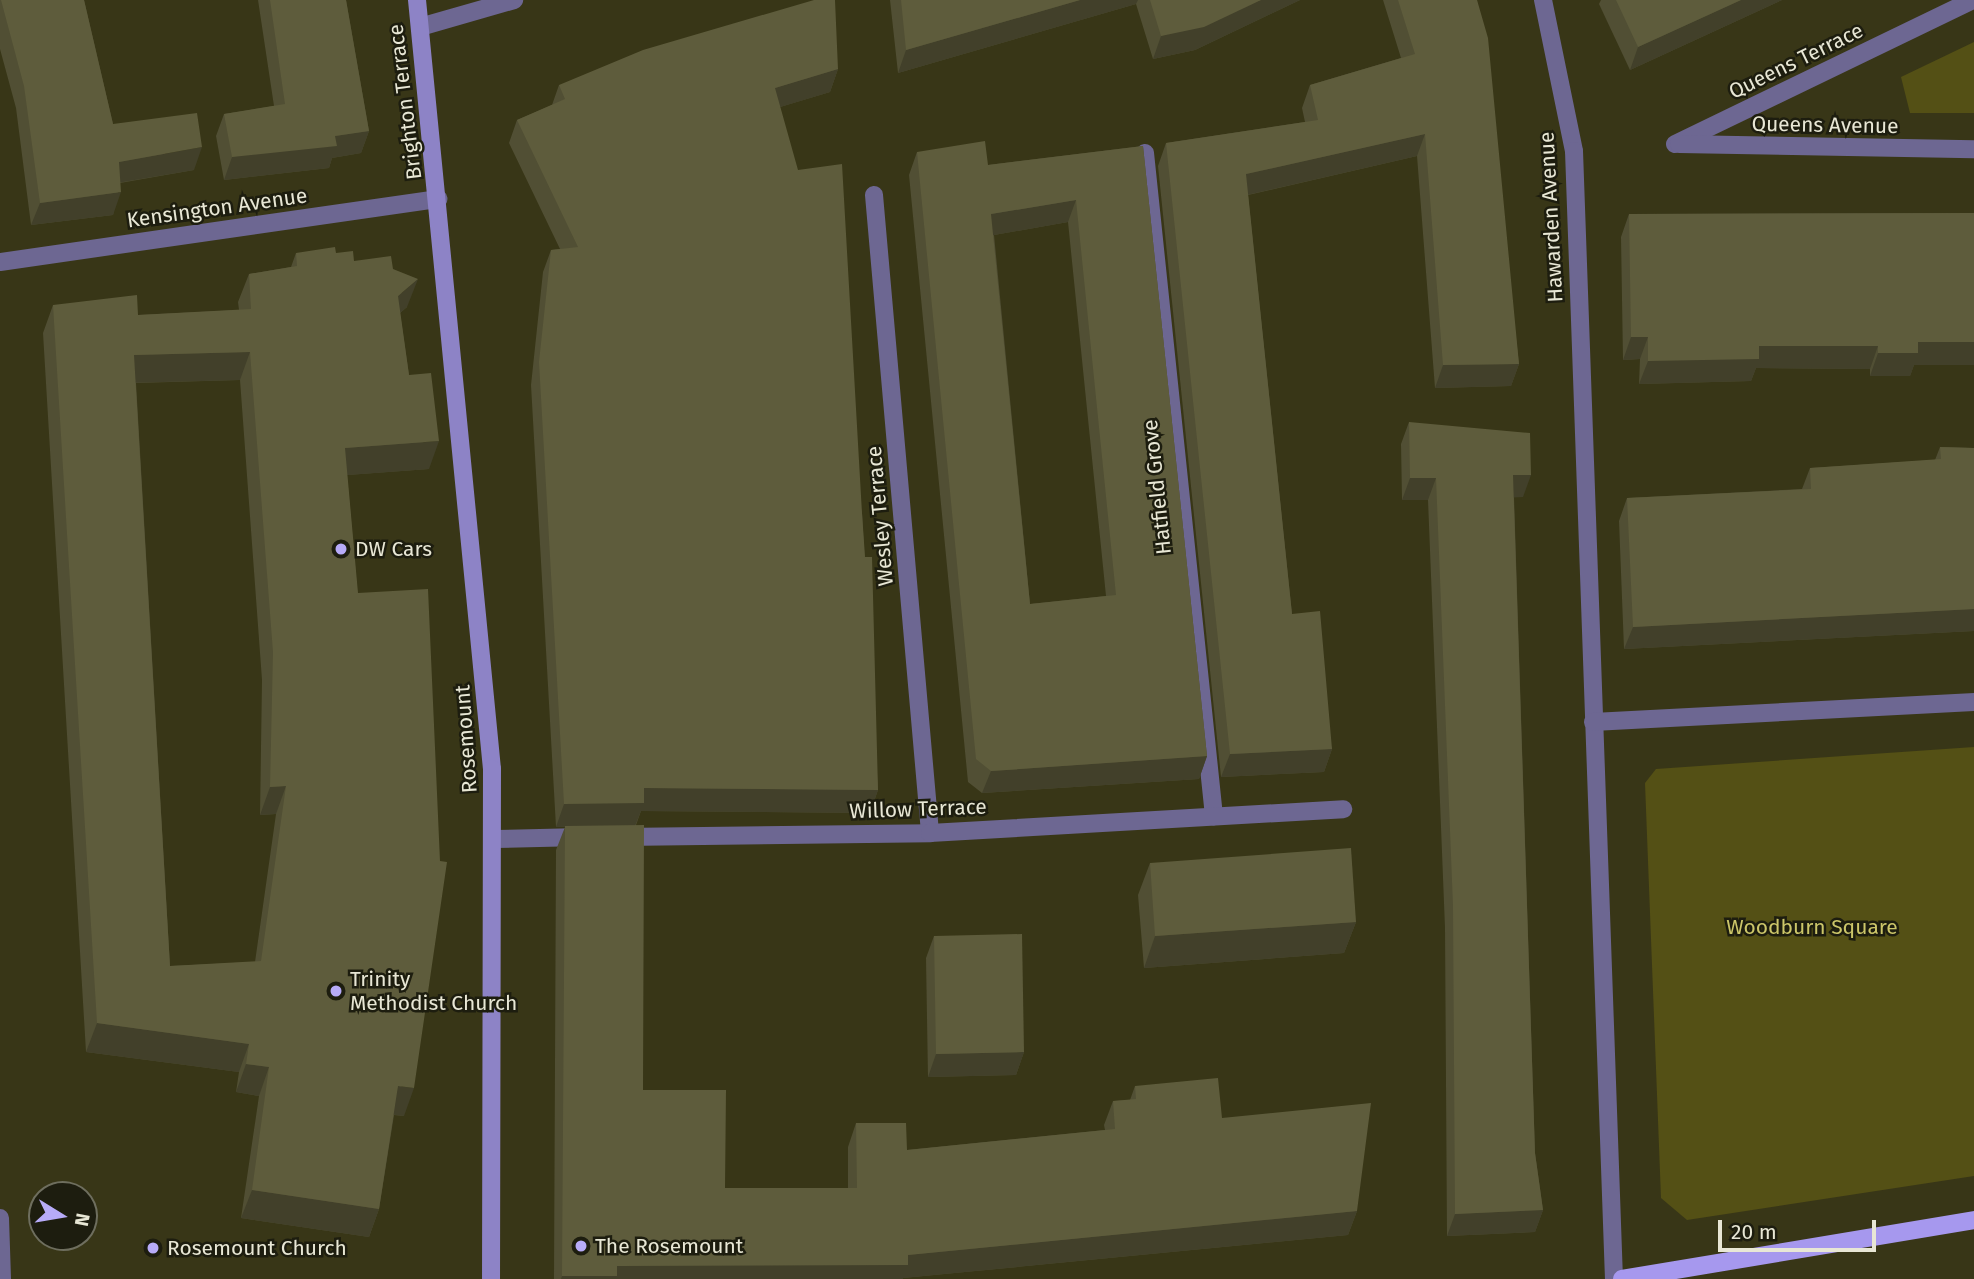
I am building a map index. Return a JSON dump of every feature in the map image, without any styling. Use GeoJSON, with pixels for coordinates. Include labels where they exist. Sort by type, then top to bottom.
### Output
{"type":"FeatureCollection","features":[{"type":"Feature","properties":{"kind":"main road","name":"Brighton Terrace"},"geometry":{"type":"LineString","coordinates":[[416,0],[439,199]]}},
{"type":"Feature","properties":{"kind":"main road","name":"Rosemount"},"geometry":{"type":"LineString","coordinates":[[439,199],[475,550],[495,839],[491,1279]]}},
{"type":"Feature","properties":{"kind":"main road"},"geometry":{"type":"LineString","coordinates":[[1622,1279],[1974,1220]]}},
{"type":"Feature","properties":{"kind":"street"},"geometry":{"type":"LineString","coordinates":[[420,27],[514,0]]}},
{"type":"Feature","properties":{"kind":"street","name":"Hawarden Avenue"},"geometry":{"type":"LineString","coordinates":[[1543,0],[1574,151],[1593,722]]}},
{"type":"Feature","properties":{"kind":"street","name":"Queens Terrace"},"geometry":{"type":"LineString","coordinates":[[1675,144],[1973,0]]}},
{"type":"Feature","properties":{"kind":"street","name":"Queens Avenue"},"geometry":{"type":"LineString","coordinates":[[1675,144],[1974,149]]}},
{"type":"Feature","properties":{"kind":"street","name":"Hatfield Grove"},"geometry":{"type":"LineString","coordinates":[[1145,153],[1214,816]]}},
{"type":"Feature","properties":{"kind":"street","name":"Wesley Terrace"},"geometry":{"type":"LineString","coordinates":[[874,195],[930,833]]}},
{"type":"Feature","properties":{"kind":"street","name":"Kensington Avenue"},"geometry":{"type":"LineString","coordinates":[[0,262],[439,199]]}},
{"type":"Feature","properties":{"kind":"street"},"geometry":{"type":"LineString","coordinates":[[1614,1279],[1593,722],[1974,702]]}},
{"type":"Feature","properties":{"kind":"street","name":"Willow Terrace"},"geometry":{"type":"LineString","coordinates":[[495,839],[930,833],[1343,809]]}},
{"type":"Feature","properties":{"kind":"street"},"geometry":{"type":"LineString","coordinates":[[0,1217],[2,1279]]}},
{"type":"Feature","properties":{"kind":"green space"},"geometry":{"type":"Polygon","coordinates":[[[1974,42],[1974,113],[1910,113],[1901,77],[1974,42]]]}},
{"type":"Feature","properties":{"kind":"green space","name":"Woodburn Square"},"geometry":{"type":"Polygon","coordinates":[[[1974,747],[1974,1176],[1687,1220],[1661,1198],[1645,783],[1656,769],[1974,747]]]}},
{"type":"Feature","properties":{"kind":"building"},"geometry":{"type":"Polygon","coordinates":[[[1,0],[84,0],[113,124],[197,113],[202,147],[119,162],[121,192],[40,203],[24,86],[1,0]]]}},
{"type":"Feature","properties":{"kind":"building"},"geometry":{"type":"Polygon","coordinates":[[[270,0],[346,0],[369,131],[335,136],[337,146],[232,157],[224,114],[285,104],[270,0]]]}},
{"type":"Feature","properties":{"kind":"building"},"geometry":{"type":"Polygon","coordinates":[[[814,0],[835,0],[838,69],[775,88],[798,170],[842,164],[865,557],[872,557],[878,790],[644,788],[644,803],[564,804],[539,362],[551,250],[578,247],[517,120],[565,99],[559,85],[643,50],[814,0]]]}},
{"type":"Feature","properties":{"kind":"building"},"geometry":{"type":"Polygon","coordinates":[[[901,0],[1080,0],[906,50],[901,0]]]}},
{"type":"Feature","properties":{"kind":"building"},"geometry":{"type":"Polygon","coordinates":[[[1150,0],[1261,0],[1204,27],[1161,36],[1150,0]]]}},
{"type":"Feature","properties":{"kind":"building"},"geometry":{"type":"Polygon","coordinates":[[[1398,0],[1477,0],[1488,38],[1519,364],[1443,365],[1425,134],[1246,174],[1292,614],[1320,611],[1332,749],[1230,754],[1166,143],[1318,120],[1310,85],[1415,54],[1398,0]]]}},
{"type":"Feature","properties":{"kind":"building"},"geometry":{"type":"Polygon","coordinates":[[[1616,0],[1741,0],[1638,47],[1616,0]]]}},
{"type":"Feature","properties":{"kind":"building"},"geometry":{"type":"Polygon","coordinates":[[[985,141],[988,165],[1143,146],[1207,756],[991,771],[976,759],[917,152],[985,141]],[[1076,200],[991,214],[1030,604],[1116,595],[1076,200]]]}},
{"type":"Feature","properties":{"kind":"building"},"geometry":{"type":"Polygon","coordinates":[[[1974,213],[1974,342],[1918,342],[1918,353],[1878,353],[1878,346],[1759,346],[1759,359],[1648,361],[1648,337],[1631,337],[1629,214],[1974,213]]]}},
{"type":"Feature","properties":{"kind":"building"},"geometry":{"type":"Polygon","coordinates":[[[335,247],[336,253],[353,251],[354,261],[391,256],[393,269],[418,279],[398,296],[409,375],[431,373],[439,441],[345,448],[358,593],[428,589],[440,861],[447,862],[414,1088],[398,1086],[379,1209],[252,1190],[269,1067],[246,1064],[249,1044],[97,1023],[53,305],[137,295],[138,315],[251,309],[249,274],[297,266],[296,253],[335,247]],[[250,352],[134,355],[170,966],[261,961],[286,786],[270,787],[273,652],[250,352]]]}},
{"type":"Feature","properties":{"kind":"building"},"geometry":{"type":"Polygon","coordinates":[[[1409,422],[1530,433],[1531,475],[1513,475],[1535,1153],[1543,1210],[1455,1214],[1453,906],[1436,478],[1410,478],[1409,422]]]}},
{"type":"Feature","properties":{"kind":"building"},"geometry":{"type":"Polygon","coordinates":[[[1940,447],[1974,448],[1974,609],[1633,627],[1627,498],[1811,489],[1810,468],[1941,459],[1940,447]]]}},
{"type":"Feature","properties":{"kind":"building"},"geometry":{"type":"Polygon","coordinates":[[[644,825],[643,1090],[726,1090],[725,1188],[857,1188],[856,1123],[906,1123],[907,1150],[1115,1129],[1113,1101],[1136,1099],[1135,1086],[1218,1078],[1222,1118],[1371,1103],[1357,1211],[908,1255],[908,1265],[617,1266],[617,1276],[562,1276],[565,826],[644,825]]]}},
{"type":"Feature","properties":{"kind":"building"},"geometry":{"type":"Polygon","coordinates":[[[1351,848],[1356,922],[1155,936],[1150,863],[1351,848]]]}},
{"type":"Feature","properties":{"kind":"building"},"geometry":{"type":"Polygon","coordinates":[[[1022,934],[1024,1052],[936,1054],[934,936],[1022,934]]]}},
{"type":"Feature","properties":{"kind":"place","name":"DW Cars"},"geometry":{"type":"Point","coordinates":[341,549]}},
{"type":"Feature","properties":{"kind":"place","name":"Trinity Methodist Church"},"geometry":{"type":"Point","coordinates":[336,991]}},
{"type":"Feature","properties":{"kind":"place","name":"The Rosemount"},"geometry":{"type":"Point","coordinates":[581,1246]}},
{"type":"Feature","properties":{"kind":"place","name":"Rosemount Church"},"geometry":{"type":"Point","coordinates":[153,1248]}}]}
